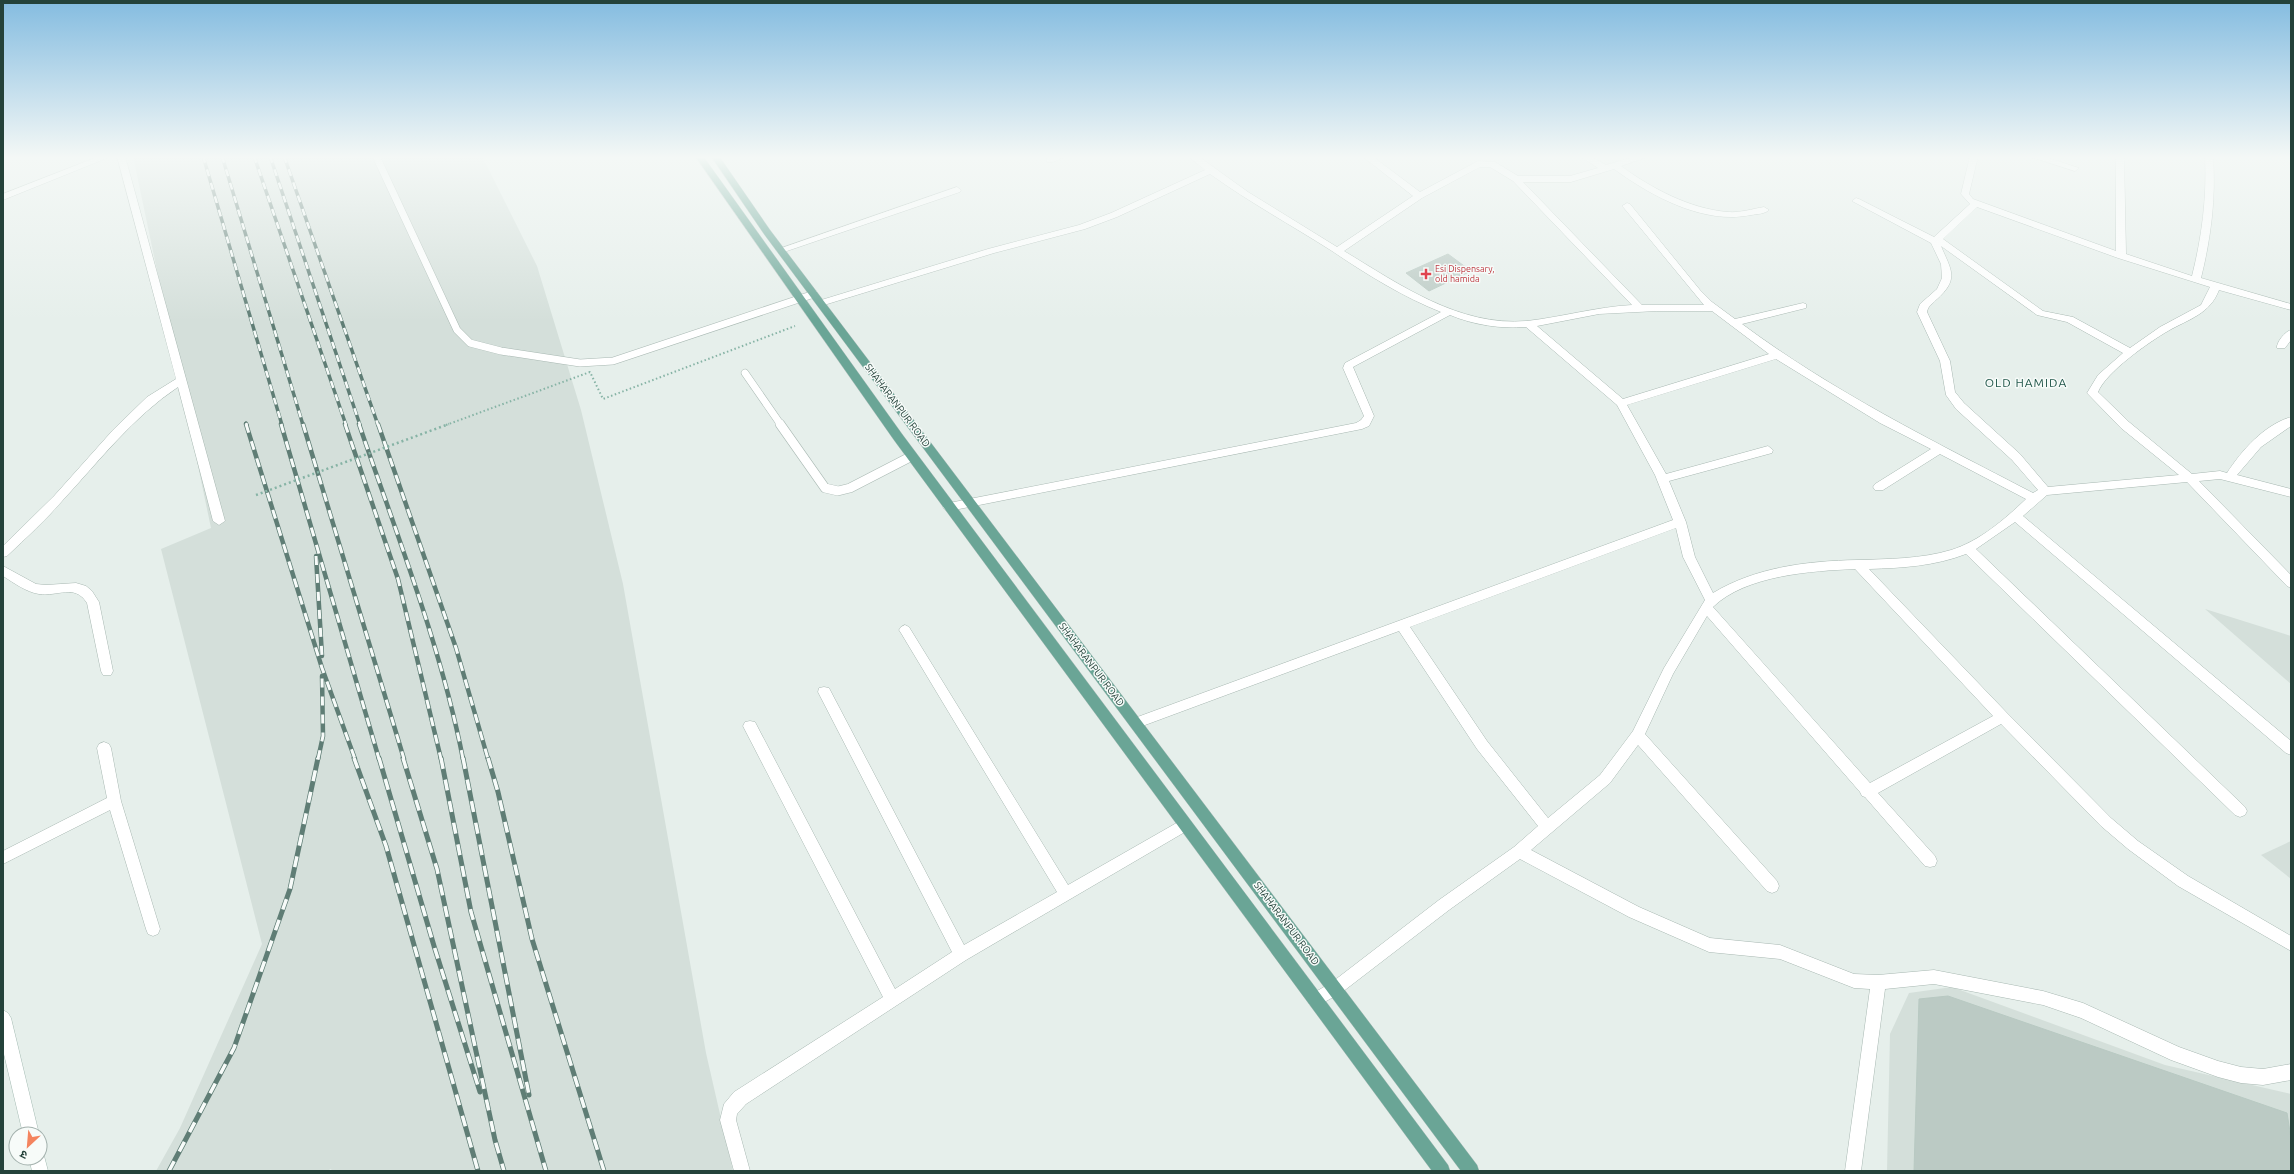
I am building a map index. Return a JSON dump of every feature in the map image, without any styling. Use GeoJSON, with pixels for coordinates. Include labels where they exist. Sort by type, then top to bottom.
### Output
{"type":"FeatureCollection","features":[{"type":"Feature","properties":{"kind":"main road","name":"SHAHARANPUR ROAD"},"geometry":{"type":"LineString","coordinates":[[738,211],[949,507],[1442,1171]]}},
{"type":"Feature","properties":{"kind":"main road","name":"SHAHARANPUR ROAD"},"geometry":{"type":"LineString","coordinates":[[753,211],[781,250],[972,502],[1336,988],[1471,1171]]}},
{"type":"Feature","properties":{"kind":"street"},"geometry":{"type":"LineString","coordinates":[[136,211],[219,521]]}},
{"type":"Feature","properties":{"kind":"street"},"geometry":{"type":"LineString","coordinates":[[781,250],[896,211]]}},
{"type":"Feature","properties":{"kind":"street"},"geometry":{"type":"LineString","coordinates":[[818,299],[1082,226],[1123,211]]}},
{"type":"Feature","properties":{"kind":"street"},"geometry":{"type":"LineString","coordinates":[[1269,211],[1374,274],[1425,302],[1451,311],[1500,324],[1529,324],[1598,312],[1639,307],[1714,308]]}},
{"type":"Feature","properties":{"kind":"street"},"geometry":{"type":"LineString","coordinates":[[1337,251],[1397,211]]}},
{"type":"Feature","properties":{"kind":"street"},"geometry":{"type":"LineString","coordinates":[[1547,211],[1639,307]]}},
{"type":"Feature","properties":{"kind":"street"},"geometry":{"type":"LineString","coordinates":[[1631,211],[1697,292],[1714,308],[1736,322],[1777,355],[1884,420],[2034,498]]}},
{"type":"Feature","properties":{"kind":"street"},"geometry":{"type":"LineString","coordinates":[[1708,211],[1727,215],[1758,211]]}},
{"type":"Feature","properties":{"kind":"street"},"geometry":{"type":"LineString","coordinates":[[1876,211],[1936,240],[2040,313],[2070,319],[2131,353]]}},
{"type":"Feature","properties":{"kind":"street"},"geometry":{"type":"LineString","coordinates":[[1936,240],[1968,211]]}},
{"type":"Feature","properties":{"kind":"street"},"geometry":{"type":"LineString","coordinates":[[1997,211],[2121,256],[2196,280],[2291,307]]}},
{"type":"Feature","properties":{"kind":"street"},"geometry":{"type":"LineString","coordinates":[[2121,211],[2121,256]]}},
{"type":"Feature","properties":{"kind":"street"},"geometry":{"type":"LineString","coordinates":[[2196,280],[2208,211]]}},
{"type":"Feature","properties":{"kind":"street"},"geometry":{"type":"LineString","coordinates":[[1936,240],[1948,277],[1945,285],[1938,295],[1922,308],[1945,361],[1950,393],[1960,406],[2016,457],[2045,491]]}},
{"type":"Feature","properties":{"kind":"street"},"geometry":{"type":"LineString","coordinates":[[2216,285],[2210,300],[2204,307],[2164,330],[2131,353],[2098,379],[2092,387],[2092,393],[2125,425],[2189,477],[2291,583]]}},
{"type":"Feature","properties":{"kind":"street"},"geometry":{"type":"LineString","coordinates":[[1736,322],[1803,306]]}},
{"type":"Feature","properties":{"kind":"street"},"geometry":{"type":"LineString","coordinates":[[949,507],[1358,426],[1365,423],[1369,416],[1348,368],[1349,365],[1451,311]]}},
{"type":"Feature","properties":{"kind":"street"},"geometry":{"type":"LineString","coordinates":[[1529,324],[1592,380],[1621,403],[1644,442],[1662,479],[1680,522],[1690,557],[1708,604],[1867,792],[1930,860]]}},
{"type":"Feature","properties":{"kind":"street"},"geometry":{"type":"LineString","coordinates":[[2281,346],[2291,334]]}},
{"type":"Feature","properties":{"kind":"street"},"geometry":{"type":"LineString","coordinates":[[1621,403],[1777,355]]}},
{"type":"Feature","properties":{"kind":"street"},"geometry":{"type":"LineString","coordinates":[[3,553],[58,499],[117,433],[151,400],[181,380]]}},
{"type":"Feature","properties":{"kind":"street"},"geometry":{"type":"LineString","coordinates":[[2231,476],[2238,464],[2264,436],[2291,421]]}},
{"type":"Feature","properties":{"kind":"street"},"geometry":{"type":"LineString","coordinates":[[1879,487],[1940,449]]}},
{"type":"Feature","properties":{"kind":"street"},"geometry":{"type":"LineString","coordinates":[[1662,479],[1768,450]]}},
{"type":"Feature","properties":{"kind":"street"},"geometry":{"type":"LineString","coordinates":[[1315,1000],[1336,988],[1444,905],[1519,851],[1605,779],[1638,735],[1668,672],[1708,604],[1733,589],[1779,572],[1802,568],[1936,558],[1968,549],[2015,516],[2034,498],[2045,491],[2204,475],[2231,476],[2291,493]]}},
{"type":"Feature","properties":{"kind":"street"},"geometry":{"type":"LineString","coordinates":[[2015,516],[2291,749]]}},
{"type":"Feature","properties":{"kind":"street"},"geometry":{"type":"LineString","coordinates":[[1137,723],[1680,522]]}},
{"type":"Feature","properties":{"kind":"street"},"geometry":{"type":"LineString","coordinates":[[1968,549],[2240,811]]}},
{"type":"Feature","properties":{"kind":"street"},"geometry":{"type":"LineString","coordinates":[[1857,564],[2002,717],[2106,822],[2133,845],[2184,881],[2291,944]]}},
{"type":"Feature","properties":{"kind":"street"},"geometry":{"type":"LineString","coordinates":[[3,570],[35,588],[79,587],[89,594],[93,602],[107,671]]}},
{"type":"Feature","properties":{"kind":"street"},"geometry":{"type":"LineString","coordinates":[[1401,624],[1482,745],[1547,827]]}},
{"type":"Feature","properties":{"kind":"street"},"geometry":{"type":"LineString","coordinates":[[905,630],[1066,894]]}},
{"type":"Feature","properties":{"kind":"street"},"geometry":{"type":"LineString","coordinates":[[824,692],[961,955]]}},
{"type":"Feature","properties":{"kind":"street"},"geometry":{"type":"LineString","coordinates":[[1867,792],[2002,717]]}},
{"type":"Feature","properties":{"kind":"street"},"geometry":{"type":"LineString","coordinates":[[750,726],[892,998]]}},
{"type":"Feature","properties":{"kind":"street"},"geometry":{"type":"LineString","coordinates":[[1638,735],[1772,886]]}},
{"type":"Feature","properties":{"kind":"street"},"geometry":{"type":"LineString","coordinates":[[104,748],[114,801],[153,928]]}},
{"type":"Feature","properties":{"kind":"street"},"geometry":{"type":"LineString","coordinates":[[3,858],[114,801]]}},
{"type":"Feature","properties":{"kind":"street"},"geometry":{"type":"LineString","coordinates":[[742,1171],[728,1120],[730,1110],[740,1098],[892,998],[961,955],[1185,825]]}},
{"type":"Feature","properties":{"kind":"street"},"geometry":{"type":"LineString","coordinates":[[1519,851],[1634,912],[1709,945],[1780,952],[1854,982],[1878,982],[1934,977],[2043,998],[2083,1011],[2177,1054],[2218,1069],[2241,1075],[2262,1077],[2291,1072]]}},
{"type":"Feature","properties":{"kind":"street"},"geometry":{"type":"LineString","coordinates":[[1853,1171],[1878,982]]}},
{"type":"Feature","properties":{"kind":"street"},"geometry":{"type":"LineString","coordinates":[[3,1018],[29,1126]]}},
{"type":"Feature","properties":{"kind":"lane"},"geometry":{"type":"LineString","coordinates":[[402,211],[457,330],[470,344],[500,351],[580,363],[613,361],[801,299],[818,299]]}},
{"type":"Feature","properties":{"kind":"lane"},"geometry":{"type":"LineString","coordinates":[[745,373],[825,488],[838,491],[850,488],[912,456]]}},
{"type":"Feature","properties":{"kind":"path"},"geometry":{"type":"LineString","coordinates":[[256,495],[590,372],[602,399],[795,326]]}},
{"type":"Feature","properties":{"kind":"shaded area"},"geometry":{"type":"Polygon","coordinates":[[[144,211],[509,211],[537,266],[581,410],[623,584],[706,1053],[733,1171],[332,1171],[331,1169],[327,1171],[156,1171],[180,1128],[262,944],[161,549],[211,528],[144,211]]]}},
{"type":"Feature","properties":{"kind":"shaded area"},"geometry":{"type":"Polygon","coordinates":[[[2205,609],[2291,636],[2291,684],[2205,609]]]}},
{"type":"Feature","properties":{"kind":"shaded area"},"geometry":{"type":"Polygon","coordinates":[[[2291,841],[2291,879],[2261,855],[2291,841]]]}},
{"type":"Feature","properties":{"kind":"shaded area"},"geometry":{"type":"Polygon","coordinates":[[[1952,987],[2165,1065],[2291,1094],[2291,1171],[1887,1171],[1890,1034],[1909,993],[1952,987]]]}},
{"type":"Feature","properties":{"kind":"building"},"geometry":{"type":"Polygon","coordinates":[[[1448,254],[1471,271],[1429,291],[1406,273],[1448,254]]]}},
{"type":"Feature","properties":{"kind":"building"},"geometry":{"type":"Polygon","coordinates":[[[1948,996],[2287,1113],[2291,1138],[2291,1171],[1914,1171],[1919,999],[1948,996]]]}},
{"type":"Feature","properties":{"kind":"railway"},"geometry":{"type":"LineString","coordinates":[[219,211],[282,425]]}},
{"type":"Feature","properties":{"kind":"railway"},"geometry":{"type":"LineString","coordinates":[[238,211],[303,425]]}},
{"type":"Feature","properties":{"kind":"railway"},"geometry":{"type":"LineString","coordinates":[[273,211],[346,425]]}},
{"type":"Feature","properties":{"kind":"railway"},"geometry":{"type":"LineString","coordinates":[[288,211],[360,425]]}},
{"type":"Feature","properties":{"kind":"railway"},"geometry":{"type":"LineString","coordinates":[[303,211],[378,425]]}},
{"type":"Feature","properties":{"kind":"railway"},"geometry":{"type":"LineString","coordinates":[[246,424],[322,668],[355,759]]}},
{"type":"Feature","properties":{"kind":"railway"},"geometry":{"type":"LineString","coordinates":[[281,424],[379,759]]}},
{"type":"Feature","properties":{"kind":"railway"},"geometry":{"type":"LineString","coordinates":[[303,424],[404,759]]}},
{"type":"Feature","properties":{"kind":"railway"},"geometry":{"type":"LineString","coordinates":[[345,424],[398,579],[441,759]]}},
{"type":"Feature","properties":{"kind":"railway"},"geometry":{"type":"LineString","coordinates":[[359,424],[417,590],[443,674],[463,759]]}},
{"type":"Feature","properties":{"kind":"railway"},"geometry":{"type":"LineString","coordinates":[[378,424],[456,648],[488,759]]}},
{"type":"Feature","properties":{"kind":"railway"},"geometry":{"type":"LineString","coordinates":[[316,556],[322,656]]}},
{"type":"Feature","properties":{"kind":"railway"},"geometry":{"type":"LineString","coordinates":[[318,759],[323,736],[322,676]]}},
{"type":"Feature","properties":{"kind":"railway"},"geometry":{"type":"LineString","coordinates":[[169,1171],[234,1048],[290,889],[318,758]]}},
{"type":"Feature","properties":{"kind":"railway"},"geometry":{"type":"LineString","coordinates":[[354,758],[386,846],[478,1171]]}},
{"type":"Feature","properties":{"kind":"railway"},"geometry":{"type":"LineString","coordinates":[[379,758],[434,946],[480,1092]]}},
{"type":"Feature","properties":{"kind":"railway"},"geometry":{"type":"LineString","coordinates":[[403,758],[437,869],[495,1140],[504,1171]]}},
{"type":"Feature","properties":{"kind":"railway"},"geometry":{"type":"LineString","coordinates":[[441,758],[471,912],[546,1171]]}},
{"type":"Feature","properties":{"kind":"railway"},"geometry":{"type":"LineString","coordinates":[[463,758],[529,1095]]}},
{"type":"Feature","properties":{"kind":"railway"},"geometry":{"type":"LineString","coordinates":[[488,758],[498,792],[532,939],[604,1171]]}},
{"type":"Feature","properties":{"kind":"place","name":"Esi Dispensary, old hamida"},"geometry":{"type":"Point","coordinates":[1426,274]}},
{"type":"Feature","properties":{"kind":"district","name":"OLD HAMIDA"},"geometry":{"type":"Point","coordinates":[2026,383]}}]}
